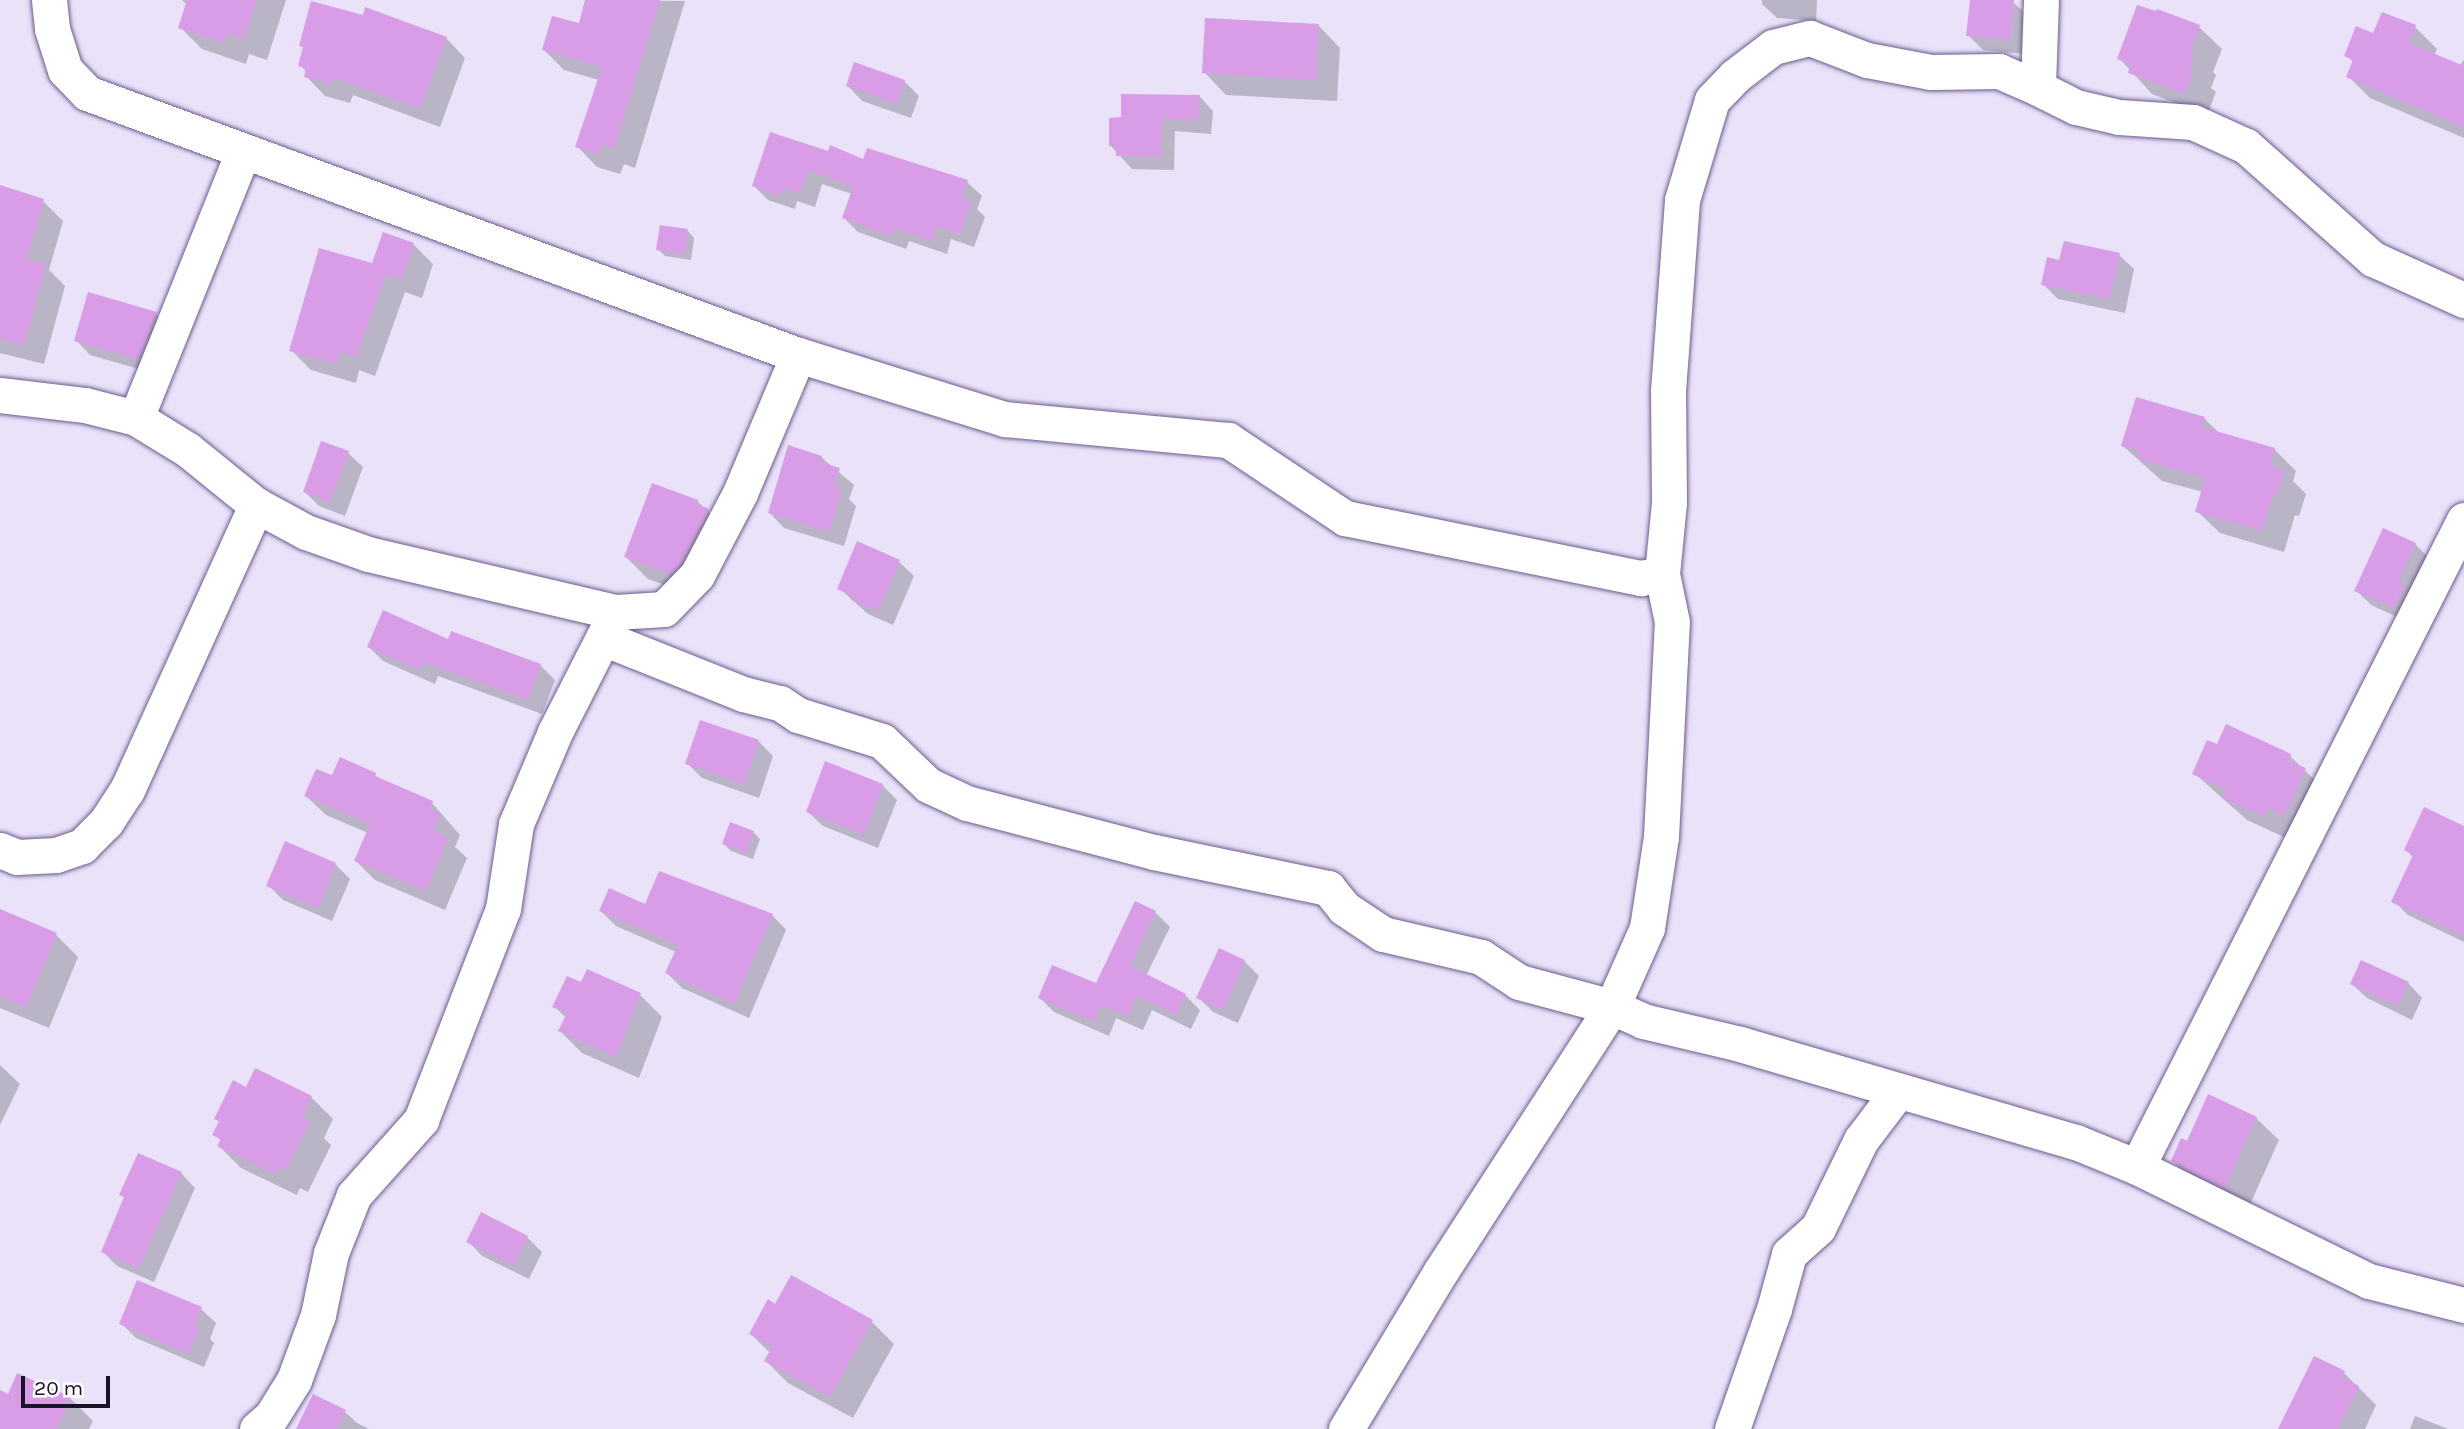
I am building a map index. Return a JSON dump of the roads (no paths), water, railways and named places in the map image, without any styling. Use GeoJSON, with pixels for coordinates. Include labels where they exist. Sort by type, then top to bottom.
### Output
{"type":"FeatureCollection","features":[{"type":"Feature","properties":{"kind":"street"},"geometry":{"type":"LineString","coordinates":[[49,0],[52,29],[65,70],[87,93],[798,355],[1006,419],[1228,440],[1345,517],[1641,578],[1662,574]]}},
{"type":"Feature","properties":{"kind":"street"},"geometry":{"type":"LineString","coordinates":[[2038,88],[2041,0]]}},
{"type":"Feature","properties":{"kind":"street"},"geometry":{"type":"LineString","coordinates":[[1346,1429],[1441,1271],[1612,1007],[1647,928],[1661,837],[1672,622],[1662,574],[1669,502],[1668,391],[1682,200],[1712,100],[1735,76],[1773,47],[1810,38],[1867,60],[1931,72],[1998,71],[2076,107],[2119,117],[2193,122],[2246,146],[2373,259],[2464,300]]}},
{"type":"Feature","properties":{"kind":"street"},"geometry":{"type":"LineString","coordinates":[[136,418],[243,152]]}},
{"type":"Feature","properties":{"kind":"street"},"geometry":{"type":"LineString","coordinates":[[257,1429],[271,1417],[294,1380],[318,1315],[331,1253],[354,1195],[421,1120],[502,909],[516,824],[555,732],[609,625],[664,609],[697,576],[740,493],[798,355]]}},
{"type":"Feature","properties":{"kind":"street"},"geometry":{"type":"LineString","coordinates":[[0,395],[85,405],[136,418],[188,450],[256,505],[306,532],[368,554],[609,625],[743,694],[780,703],[798,715],[882,741],[928,785],[967,803],[1154,852],[1328,888],[1344,908],[1383,934],[1481,957],[1519,982],[1612,1007],[1643,1021],[1740,1044],[2076,1142],[2137,1167],[2370,1281],[2464,1305]]}},
{"type":"Feature","properties":{"kind":"street"},"geometry":{"type":"LineString","coordinates":[[0,850],[17,857],[56,855],[82,846],[106,822],[127,790],[256,505]]}},
{"type":"Feature","properties":{"kind":"street"},"geometry":{"type":"LineString","coordinates":[[2137,1167],[2464,520]]}},
{"type":"Feature","properties":{"kind":"street"},"geometry":{"type":"LineString","coordinates":[[1732,1429],[1774,1309],[1789,1254],[1818,1228],[1861,1140],[1898,1091]]}}]}
